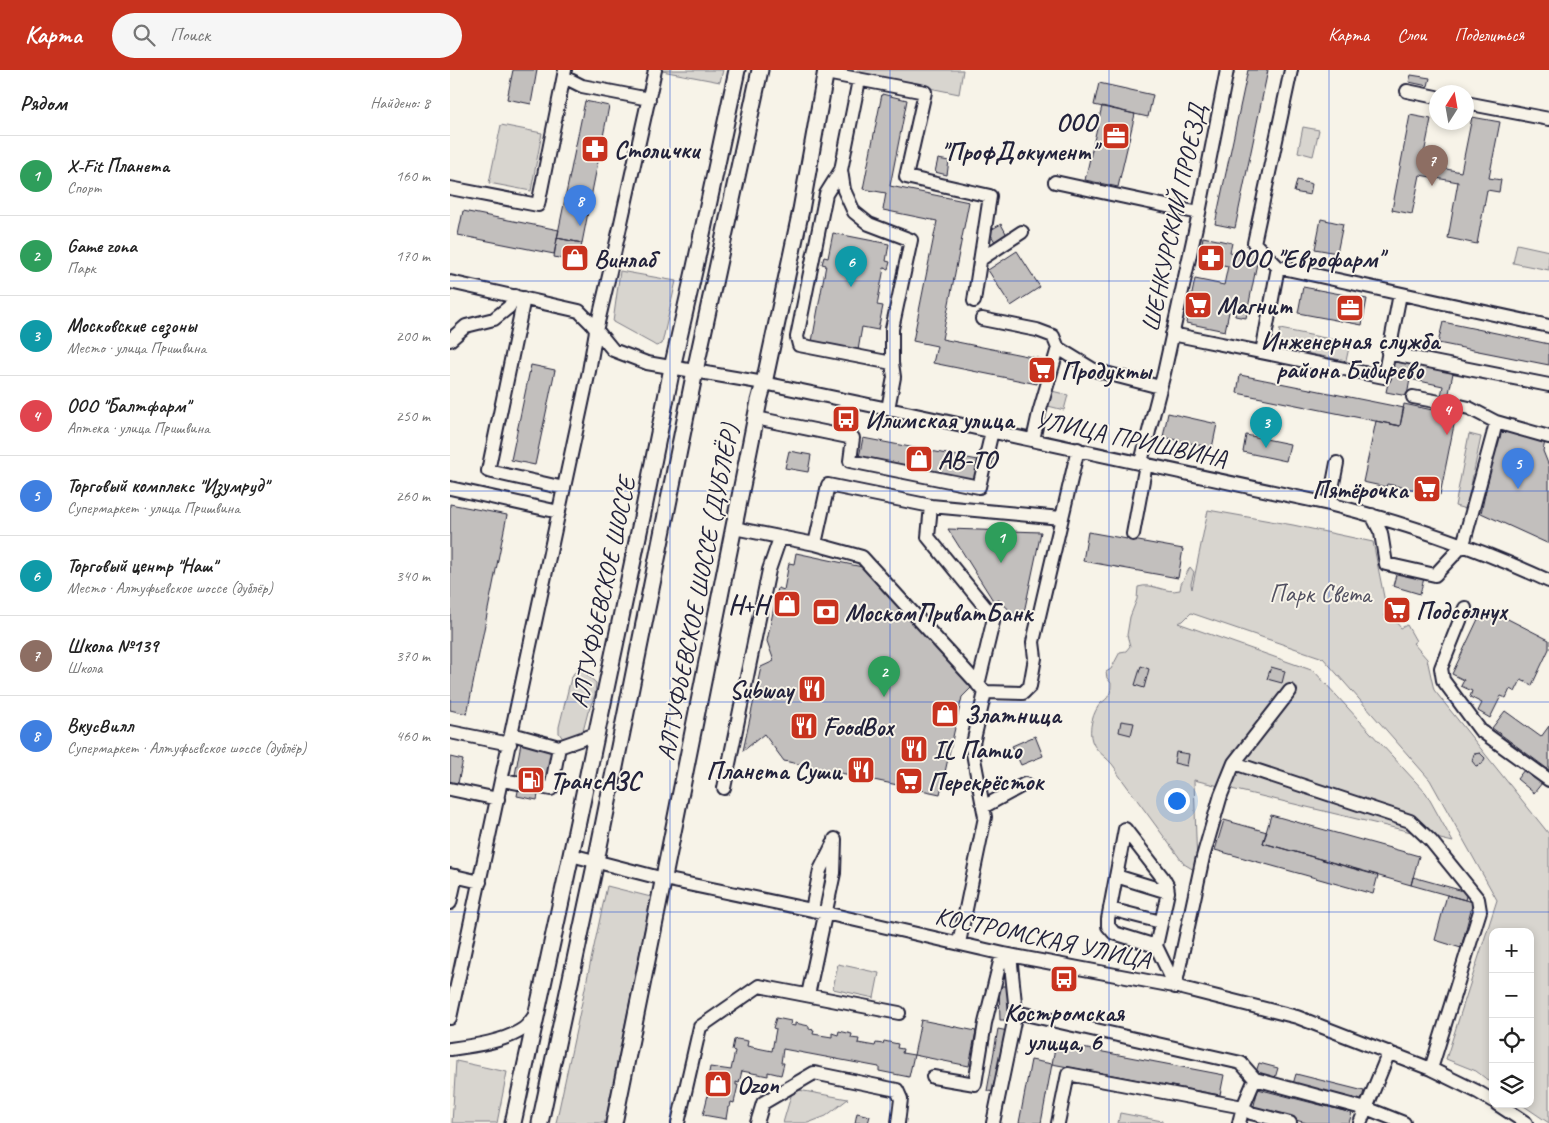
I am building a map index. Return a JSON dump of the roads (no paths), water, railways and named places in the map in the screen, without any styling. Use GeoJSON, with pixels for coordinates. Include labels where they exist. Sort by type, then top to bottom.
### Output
{"type":"FeatureCollection","features":[{"type":"Feature","properties":{"kind":"main road","name":"АЛТУФЬЕВСКОЕ ШОССЕ"},"geometry":{"type":"LineString","coordinates":[[513,1123],[571,855],[672,368],[696,267],[736,70]]}},
{"type":"Feature","properties":{"kind":"main road","name":"АЛТУФЬЕВСКОЕ ШОССЕ"},"geometry":{"type":"LineString","coordinates":[[540,1123],[596,861],[695,371],[760,70]]}},
{"type":"Feature","properties":{"kind":"main road","name":"АЛТУФЬЕВСКОЕ ШОССЕ (ДУБЛЁР)"},"geometry":{"type":"LineString","coordinates":[[614,1123],[756,418],[794,244],[826,72]]}},
{"type":"Feature","properties":{"kind":"street"},"geometry":{"type":"LineString","coordinates":[[450,1018],[511,739],[596,331],[655,70]]}},
{"type":"Feature","properties":{"kind":"street","name":"ШЕНКУРСКИЙ ПРОЕЗД"},"geometry":{"type":"LineString","coordinates":[[1133,534],[1144,463],[1199,213],[1227,70]]}},
{"type":"Feature","properties":{"kind":"street"},"geometry":{"type":"LineString","coordinates":[[1291,70],[1254,243],[1278,267],[1549,326]]}},
{"type":"Feature","properties":{"kind":"street"},"geometry":{"type":"LineString","coordinates":[[826,72],[925,92],[906,177],[990,196],[974,301]]}},
{"type":"Feature","properties":{"kind":"street"},"geometry":{"type":"LineString","coordinates":[[450,188],[538,206],[565,74],[582,86],[649,98]]}},
{"type":"Feature","properties":{"kind":"street"},"geometry":{"type":"LineString","coordinates":[[859,80],[841,170],[844,190],[854,212],[869,224],[911,240],[892,329],[894,377],[888,409]]}},
{"type":"Feature","properties":{"kind":"street"},"geometry":{"type":"LineString","coordinates":[[1407,91],[1429,96]]}},
{"type":"Feature","properties":{"kind":"street"},"geometry":{"type":"LineString","coordinates":[[1474,105],[1549,119]]}},
{"type":"Feature","properties":{"kind":"street"},"geometry":{"type":"LineString","coordinates":[[841,170],[826,194],[797,337],[799,344],[892,363]]}},
{"type":"Feature","properties":{"kind":"street"},"geometry":{"type":"LineString","coordinates":[[1056,182],[1199,213]]}},
{"type":"Feature","properties":{"kind":"street"},"geometry":{"type":"LineString","coordinates":[[981,259],[1022,232]]}},
{"type":"Feature","properties":{"kind":"street"},"geometry":{"type":"LineString","coordinates":[[794,244],[815,248]]}},
{"type":"Feature","properties":{"kind":"street"},"geometry":{"type":"LineString","coordinates":[[1262,352],[1278,267]]}},
{"type":"Feature","properties":{"kind":"street"},"geometry":{"type":"LineString","coordinates":[[450,282],[579,311],[592,310],[603,300]]}},
{"type":"Feature","properties":{"kind":"street"},"geometry":{"type":"LineString","coordinates":[[1172,334],[1384,377],[1400,294]]}},
{"type":"Feature","properties":{"kind":"street"},"geometry":{"type":"LineString","coordinates":[[450,340],[466,326],[494,318],[520,297]]}},
{"type":"Feature","properties":{"kind":"street"},"geometry":{"type":"LineString","coordinates":[[520,297],[488,471],[564,488]]}},
{"type":"Feature","properties":{"kind":"street"},"geometry":{"type":"LineString","coordinates":[[579,311],[613,350],[648,363],[695,371]]}},
{"type":"Feature","properties":{"kind":"street"},"geometry":{"type":"LineString","coordinates":[[982,319],[1037,330],[1052,336],[1058,348],[1094,370],[1160,387]]}},
{"type":"Feature","properties":{"kind":"street"},"geometry":{"type":"LineString","coordinates":[[1033,440],[1058,348]]}},
{"type":"Feature","properties":{"kind":"street"},"geometry":{"type":"LineString","coordinates":[[1388,353],[1549,385]]}},
{"type":"Feature","properties":{"kind":"street","name":"УЛИЦА ПРИШВИНА"},"geometry":{"type":"LineString","coordinates":[[695,371],[764,383],[888,409],[1329,504],[1416,528],[1549,580]]}},
{"type":"Feature","properties":{"kind":"street"},"geometry":{"type":"LineString","coordinates":[[1413,397],[1468,408],[1496,422],[1549,437]]}},
{"type":"Feature","properties":{"kind":"street"},"geometry":{"type":"LineString","coordinates":[[756,418],[853,438],[850,461],[979,486],[992,431]]}},
{"type":"Feature","properties":{"kind":"street"},"geometry":{"type":"LineString","coordinates":[[1372,515],[1381,533],[1386,564],[1435,575],[1463,545],[1496,422]]}},
{"type":"Feature","properties":{"kind":"street"},"geometry":{"type":"LineString","coordinates":[[734,528],[815,544],[862,557],[981,689],[1023,693],[1030,686],[1035,658],[1033,642],[1078,449]]}},
{"type":"Feature","properties":{"kind":"street"},"geometry":{"type":"LineString","coordinates":[[1329,504],[1337,463]]}},
{"type":"Feature","properties":{"kind":"street"},"geometry":{"type":"LineString","coordinates":[[815,544],[828,485],[931,506],[1062,518]]}},
{"type":"Feature","properties":{"kind":"street"},"geometry":{"type":"LineString","coordinates":[[450,488],[559,512]]}},
{"type":"Feature","properties":{"kind":"street"},"geometry":{"type":"LineString","coordinates":[[931,506],[928,537],[994,618],[972,748],[985,817],[959,943]]}},
{"type":"Feature","properties":{"kind":"street"},"geometry":{"type":"LineString","coordinates":[[724,788],[769,570],[780,538]]}},
{"type":"Feature","properties":{"kind":"street"},"geometry":{"type":"LineString","coordinates":[[1465,608],[1441,668],[1442,680],[1480,730],[1549,780]]}},
{"type":"Feature","properties":{"kind":"street"},"geometry":{"type":"LineString","coordinates":[[1174,987],[1203,857],[1221,795],[1234,763],[1290,691]]}},
{"type":"Feature","properties":{"kind":"street"},"geometry":{"type":"LineString","coordinates":[[450,732],[559,746],[596,734]]}},
{"type":"Feature","properties":{"kind":"street"},"geometry":{"type":"LineString","coordinates":[[540,787],[551,789],[559,746]]}},
{"type":"Feature","properties":{"kind":"street"},"geometry":{"type":"LineString","coordinates":[[1234,763],[1410,821],[1431,840],[1478,899],[1480,911],[1431,1069]]}},
{"type":"Feature","properties":{"kind":"street"},"geometry":{"type":"LineString","coordinates":[[502,780],[520,783]]}},
{"type":"Feature","properties":{"kind":"street"},"geometry":{"type":"LineString","coordinates":[[983,806],[1025,784]]}},
{"type":"Feature","properties":{"kind":"street"},"geometry":{"type":"LineString","coordinates":[[450,789],[498,799]]}},
{"type":"Feature","properties":{"kind":"street"},"geometry":{"type":"LineString","coordinates":[[1156,946],[1114,933],[1108,926],[1125,829],[1167,885],[1168,892],[1156,946],[1170,974],[1174,987]]}},
{"type":"Feature","properties":{"kind":"street"},"geometry":{"type":"LineString","coordinates":[[808,995],[834,873],[836,840],[820,870],[812,910]]}},
{"type":"Feature","properties":{"kind":"street","name":"КОСТРОМСКАЯ УЛИЦА"},"geometry":{"type":"LineString","coordinates":[[571,855],[664,879],[1007,954],[1174,987],[1298,1018],[1431,1069],[1489,1099]]}},
{"type":"Feature","properties":{"kind":"street"},"geometry":{"type":"LineString","coordinates":[[450,903],[453,875],[480,882]]}},
{"type":"Feature","properties":{"kind":"street"},"geometry":{"type":"LineString","coordinates":[[1116,876],[1168,892]]}},
{"type":"Feature","properties":{"kind":"street"},"geometry":{"type":"LineString","coordinates":[[1110,909],[1161,922]]}},
{"type":"Feature","properties":{"kind":"street"},"geometry":{"type":"LineString","coordinates":[[993,1123],[1016,1012],[1007,954]]}},
{"type":"Feature","properties":{"kind":"street"},"geometry":{"type":"LineString","coordinates":[[933,1077],[975,1084],[985,1023],[1000,962],[1007,954]]}},
{"type":"Feature","properties":{"kind":"street"},"geometry":{"type":"LineString","coordinates":[[678,1123],[700,1027],[759,986],[899,1013]]}},
{"type":"Feature","properties":{"kind":"street"},"geometry":{"type":"LineString","coordinates":[[1016,1012],[1241,1063],[1255,1079],[1366,1108],[1404,1123]]}},
{"type":"Feature","properties":{"kind":"street"},"geometry":{"type":"LineString","coordinates":[[450,1050],[475,1046],[503,1038],[524,1029],[536,1014]]}},
{"type":"Feature","properties":{"kind":"street"},"geometry":{"type":"LineString","coordinates":[[1360,1123],[1389,1052]]}},
{"type":"Feature","properties":{"kind":"street"},"geometry":{"type":"LineString","coordinates":[[757,1123],[763,1102],[814,1073],[897,1090],[901,1099],[898,1123]]}},
{"type":"Feature","properties":{"kind":"street"},"geometry":{"type":"LineString","coordinates":[[1058,1123],[1068,1074],[1244,1107],[1251,1113],[1290,1123]]}},
{"type":"Feature","properties":{"kind":"street"},"geometry":{"type":"LineString","coordinates":[[1239,1123],[1255,1079]]}},
{"type":"Feature","properties":{"kind":"street"},"geometry":{"type":"LineString","coordinates":[[1503,1108],[1526,1123]]}},
{"type":"Feature","properties":{"kind":"tunnel"},"geometry":{"type":"LineString","coordinates":[[519,783],[540,787]]}},
{"type":"Feature","properties":{"kind":"place","name":"ООО \"ПрофДокумент\""},"geometry":{"type":"Point","coordinates":[1116,136]}},
{"type":"Feature","properties":{"kind":"place","name":"Столички"},"geometry":{"type":"Point","coordinates":[595,149]}},
{"type":"Feature","properties":{"kind":"place","name":"Школа №139"},"geometry":{"type":"Point","coordinates":[1432,186]}},
{"type":"Feature","properties":{"kind":"place","name":"ВкусВилл"},"geometry":{"type":"Point","coordinates":[580,226]}},
{"type":"Feature","properties":{"kind":"place","name":"Винлаб"},"geometry":{"type":"Point","coordinates":[575,258]}},
{"type":"Feature","properties":{"kind":"place","name":"ООО \"Еврофарм\""},"geometry":{"type":"Point","coordinates":[1211,258]}},
{"type":"Feature","properties":{"kind":"place","name":"Торговый центр \"Наш\""},"geometry":{"type":"Point","coordinates":[851,287]}},
{"type":"Feature","properties":{"kind":"place","name":"Магнит"},"geometry":{"type":"Point","coordinates":[1198,305]}},
{"type":"Feature","properties":{"kind":"place","name":"Инженерная служба района Бибирево"},"geometry":{"type":"Point","coordinates":[1350,308]}},
{"type":"Feature","properties":{"kind":"place","name":"Продукты"},"geometry":{"type":"Point","coordinates":[1042,370]}},
{"type":"Feature","properties":{"kind":"place","name":"Илимская улица"},"geometry":{"type":"Point","coordinates":[846,419]}},
{"type":"Feature","properties":{"kind":"place","name":"ООО \"Балтфарм\""},"geometry":{"type":"Point","coordinates":[1447,435]}},
{"type":"Feature","properties":{"kind":"place","name":"Московские сезоны"},"geometry":{"type":"Point","coordinates":[1266,448]}},
{"type":"Feature","properties":{"kind":"place","name":"АВ-ТО"},"geometry":{"type":"Point","coordinates":[919,459]}},
{"type":"Feature","properties":{"kind":"place","name":"Пятёрочка"},"geometry":{"type":"Point","coordinates":[1427,489]}},
{"type":"Feature","properties":{"kind":"place","name":"Торговый комплекс \"Изумруд\""},"geometry":{"type":"Point","coordinates":[1518,489]}},
{"type":"Feature","properties":{"kind":"place","name":"X-Fit Планета"},"geometry":{"type":"Point","coordinates":[1001,563]}},
{"type":"Feature","properties":{"kind":"place","name":"H+H"},"geometry":{"type":"Point","coordinates":[787,604]}},
{"type":"Feature","properties":{"kind":"place","name":"Подсолнух"},"geometry":{"type":"Point","coordinates":[1397,610]}},
{"type":"Feature","properties":{"kind":"place","name":"МоскомПриватБанк"},"geometry":{"type":"Point","coordinates":[826,612]}},
{"type":"Feature","properties":{"kind":"place","name":"Subway"},"geometry":{"type":"Point","coordinates":[812,689]}},
{"type":"Feature","properties":{"kind":"place","name":"Game zona"},"geometry":{"type":"Point","coordinates":[884,697]}},
{"type":"Feature","properties":{"kind":"place","name":"Златница"},"geometry":{"type":"Point","coordinates":[945,714]}},
{"type":"Feature","properties":{"kind":"place","name":"FoodBox"},"geometry":{"type":"Point","coordinates":[804,726]}},
{"type":"Feature","properties":{"kind":"place","name":"IL Патио"},"geometry":{"type":"Point","coordinates":[914,749]}},
{"type":"Feature","properties":{"kind":"place","name":"Планета Суши"},"geometry":{"type":"Point","coordinates":[861,770]}},
{"type":"Feature","properties":{"kind":"place","name":"ТрансАЗС"},"geometry":{"type":"Point","coordinates":[531,780]}},
{"type":"Feature","properties":{"kind":"place","name":"Перекрёсток"},"geometry":{"type":"Point","coordinates":[909,781]}},
{"type":"Feature","properties":{"kind":"place","name":"Костромская улица, 6"},"geometry":{"type":"Point","coordinates":[1064,979]}},
{"type":"Feature","properties":{"kind":"place","name":"Ozon"},"geometry":{"type":"Point","coordinates":[718,1084]}},
{"type":"Feature","properties":{"kind":"park label","name":"Парк Света"},"geometry":{"type":"Point","coordinates":[1320,593]}}]}
